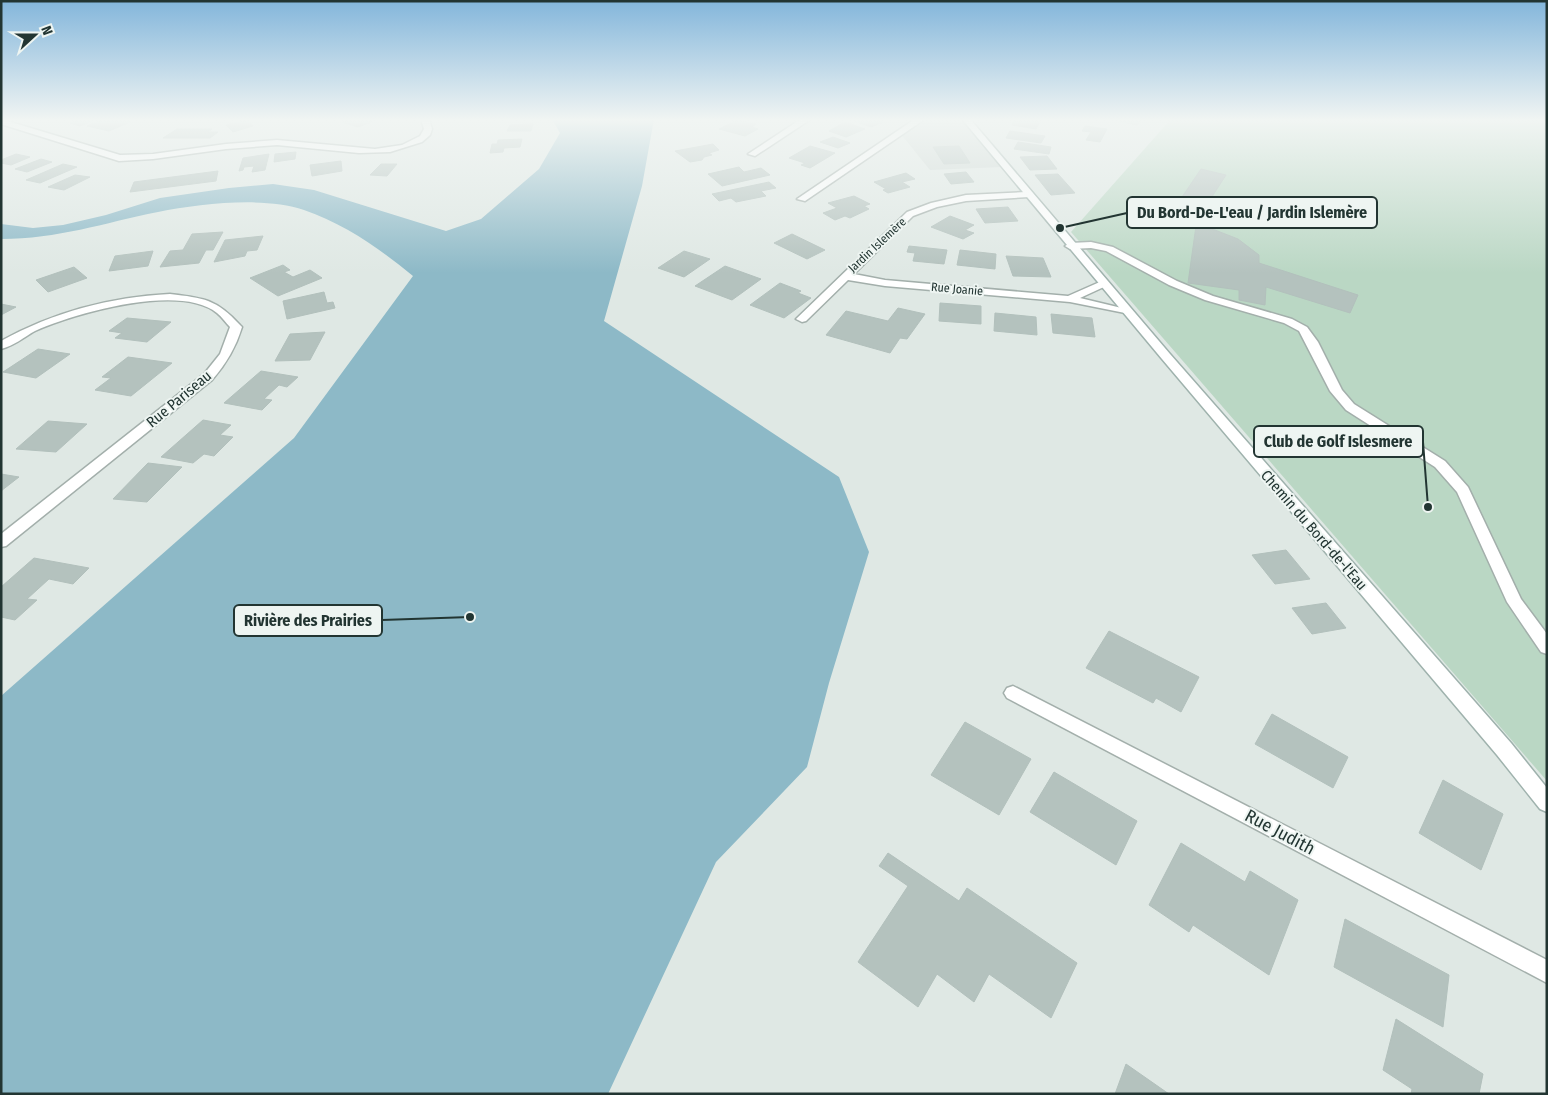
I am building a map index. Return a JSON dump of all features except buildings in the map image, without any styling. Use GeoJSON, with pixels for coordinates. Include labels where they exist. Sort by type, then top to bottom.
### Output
{"type":"FeatureCollection","features":[{"type":"Feature","properties":{"kind":"street"},"geometry":{"type":"LineString","coordinates":[[802,199],[845,170]]}},
{"type":"Feature","properties":{"kind":"street","name":"Chemin du Bord-de-l'Eau"},"geometry":{"type":"LineString","coordinates":[[1006,170],[1126,312],[1504,749],[1547,803]]}},
{"type":"Feature","properties":{"kind":"street","name":"Jardin Islemère"},"geometry":{"type":"LineString","coordinates":[[802,319],[910,214],[934,205],[966,198],[1026,195]]}},
{"type":"Feature","properties":{"kind":"street"},"geometry":{"type":"LineString","coordinates":[[1070,246],[1091,245],[1109,249],[1200,294],[1288,321],[1303,329],[1312,342],[1336,392],[1350,407],[1440,464],[1463,490],[1516,602],[1547,647]]}},
{"type":"Feature","properties":{"kind":"street","name":"Rue Joanie"},"geometry":{"type":"LineString","coordinates":[[845,276],[885,283],[1070,299],[1126,312]]}},
{"type":"Feature","properties":{"kind":"street"},"geometry":{"type":"LineString","coordinates":[[1070,299],[1102,284]]}},
{"type":"Feature","properties":{"kind":"street","name":"Rue Pariseau"},"geometry":{"type":"LineString","coordinates":[[1,346],[31,329],[68,315],[104,305],[146,299],[180,298],[213,305],[229,316],[236,327],[226,356],[208,377],[1,542]]}},
{"type":"Feature","properties":{"kind":"street","name":"Rue Judith"},"geometry":{"type":"LineString","coordinates":[[1013,693],[1547,972]]}},
{"type":"Feature","properties":{"kind":"green space"},"geometry":{"type":"Polygon","coordinates":[[[1126,170],[1547,170],[1547,781],[1071,232],[1126,170]]]}},
{"type":"Feature","properties":{"kind":"water"},"geometry":{"type":"Polygon","coordinates":[[[538,170],[645,170],[604,321],[839,477],[869,552],[829,683],[807,767],[716,862],[608,1094],[1,1094],[1,696],[294,438],[413,276],[375,247],[334,222],[304,210],[270,203],[251,202],[193,206],[80,230],[22,238],[1,239],[1,224],[33,228],[63,225],[106,215],[160,198],[273,184],[314,190],[446,231],[481,219],[538,170]]]}},
{"type":"Feature","properties":{"kind":"place","name":"Du Bord-De-L'eau / Jardin Islemère"},"geometry":{"type":"Point","coordinates":[1060,228]}},
{"type":"Feature","properties":{"kind":"place","name":"Club de Golf Islesmere"},"geometry":{"type":"Point","coordinates":[1428,507]}},
{"type":"Feature","properties":{"kind":"place","name":"Rivière des Prairies"},"geometry":{"type":"Point","coordinates":[470,617]}}]}
